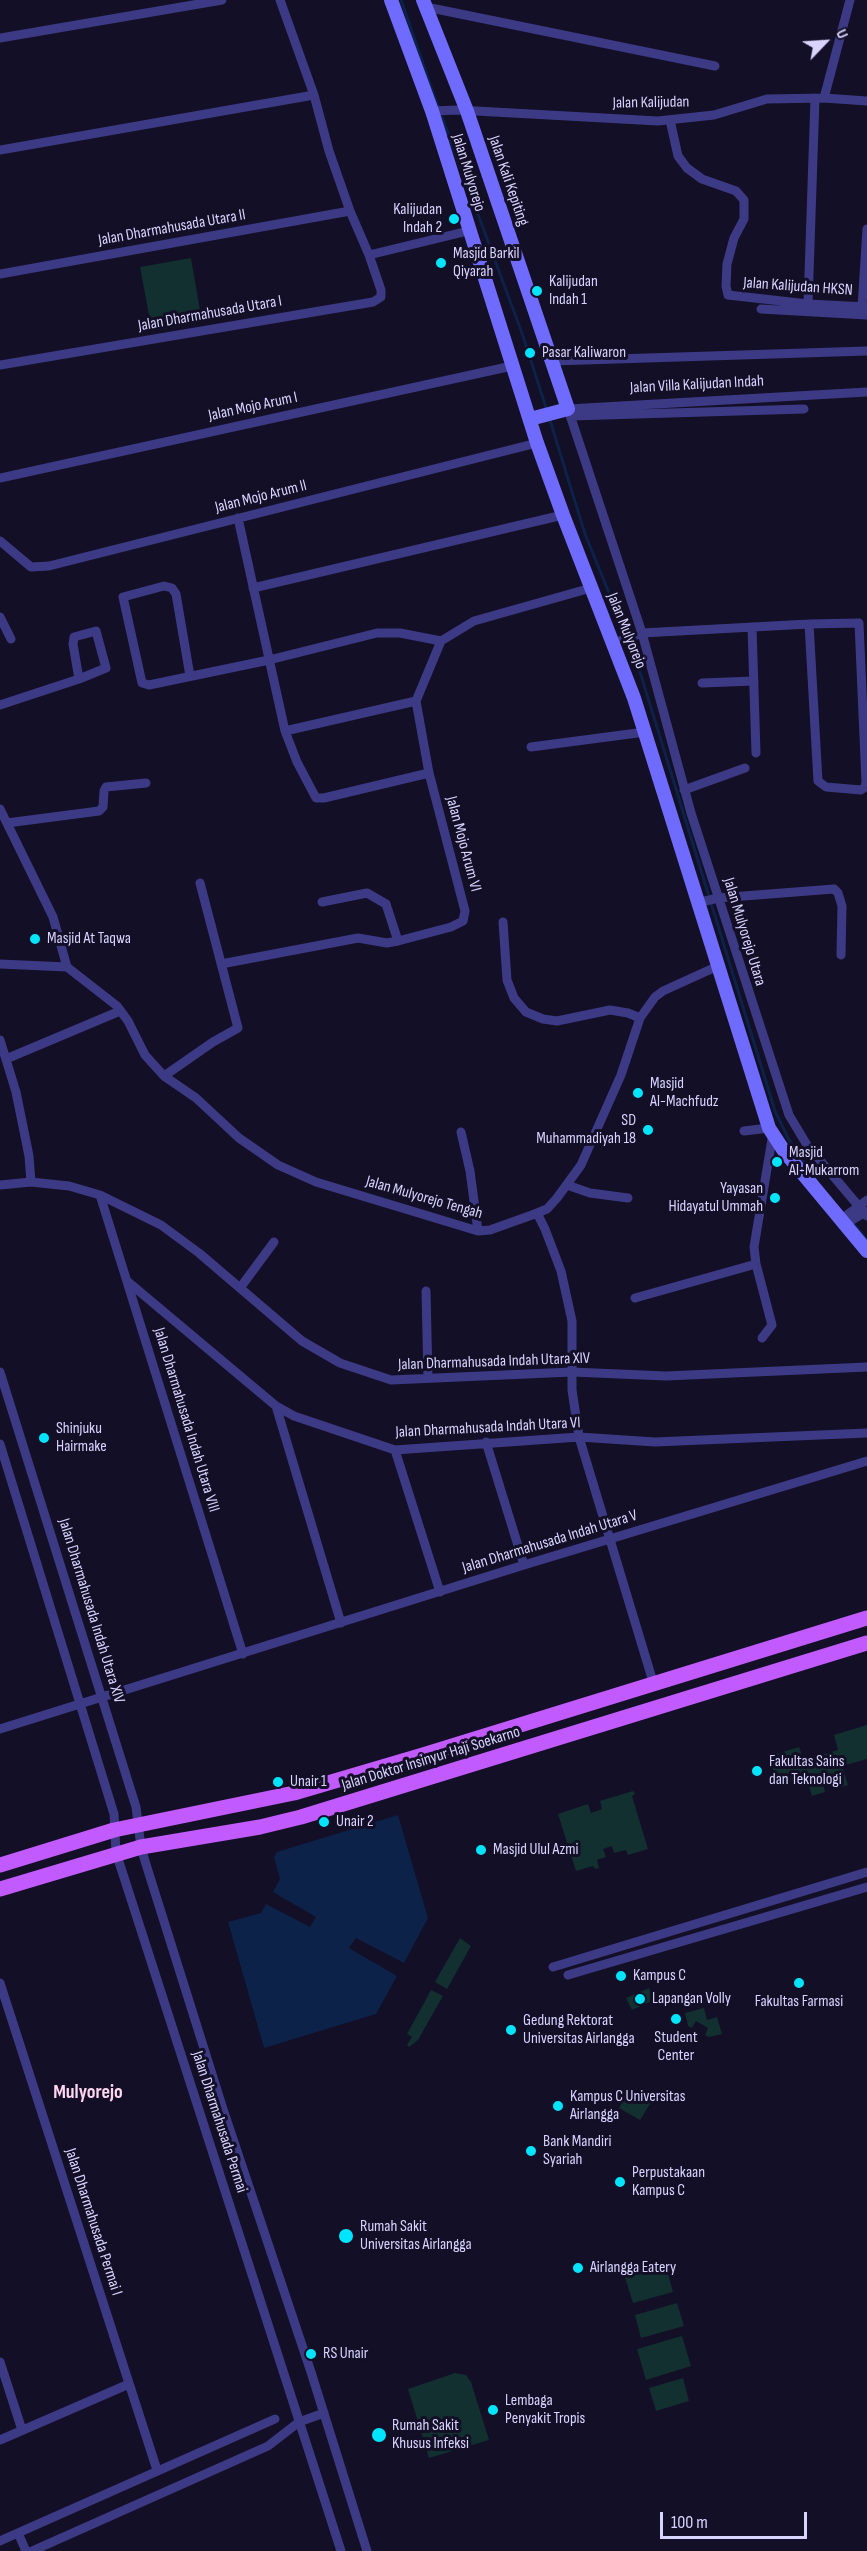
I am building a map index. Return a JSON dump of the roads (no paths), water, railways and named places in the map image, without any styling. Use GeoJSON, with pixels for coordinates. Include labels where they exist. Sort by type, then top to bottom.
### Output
{"type":"FeatureCollection","features":[{"type":"Feature","properties":{"kind":"main road","name":"Jalan Mulyorejo"},"geometry":{"type":"LineString","coordinates":[[391,0],[434,111],[468,231],[512,366],[537,417],[537,443],[586,589],[618,641],[645,732],[675,787],[699,902],[771,1131],[867,1251]]}},
{"type":"Feature","properties":{"kind":"main road","name":"Jalan Kali Kepiting"},"geometry":{"type":"LineString","coordinates":[[424,3],[553,361],[566,412]]}},
{"type":"Feature","properties":{"kind":"main road","name":"Jalan Villa Kalijudan Indah"},"geometry":{"type":"LineString","coordinates":[[537,417],[566,412]]}},
{"type":"Feature","properties":{"kind":"main road","name":"Jalan Doktor Insinyur Haji Soekarno"},"geometry":{"type":"LineString","coordinates":[[0,1865],[114,1830],[294,1793],[654,1685],[867,1618]]}},
{"type":"Feature","properties":{"kind":"main road","name":"Jalan Doktor Insinyur Haji Soekarno"},"geometry":{"type":"LineString","coordinates":[[0,1889],[141,1847],[260,1827],[301,1817],[867,1643]]}},
{"type":"Feature","properties":{"kind":"street"},"geometry":{"type":"LineString","coordinates":[[0,38],[222,0]]}},
{"type":"Feature","properties":{"kind":"street","name":"Jalan Dharmahusada Utara I"},"geometry":{"type":"LineString","coordinates":[[0,365],[373,302],[381,297],[381,290],[329,151],[314,94],[280,0]]}},
{"type":"Feature","properties":{"kind":"street"},"geometry":{"type":"LineString","coordinates":[[808,304],[820,98],[850,0]]}},
{"type":"Feature","properties":{"kind":"street"},"geometry":{"type":"LineString","coordinates":[[424,3],[715,66]]}},
{"type":"Feature","properties":{"kind":"street"},"geometry":{"type":"LineString","coordinates":[[0,150],[314,94]]}},
{"type":"Feature","properties":{"kind":"street","name":"Jalan Kalijudan"},"geometry":{"type":"LineString","coordinates":[[434,111],[463,110],[658,121],[714,116],[767,99],[820,98],[867,101]]}},
{"type":"Feature","properties":{"kind":"street","name":"Jalan Kalijudan HKSN"},"geometry":{"type":"LineString","coordinates":[[670,120],[678,156],[687,168],[702,179],[736,191],[744,201],[744,219],[734,238],[727,264],[728,295],[865,310]]}},
{"type":"Feature","properties":{"kind":"street","name":"Jalan Dharmahusada Utara II"},"geometry":{"type":"LineString","coordinates":[[0,274],[350,211]]}},
{"type":"Feature","properties":{"kind":"street"},"geometry":{"type":"LineString","coordinates":[[760,309],[865,310],[867,229]]}},
{"type":"Feature","properties":{"kind":"street"},"geometry":{"type":"LineString","coordinates":[[369,255],[468,231]]}},
{"type":"Feature","properties":{"kind":"street"},"geometry":{"type":"LineString","coordinates":[[553,361],[867,351]]}},
{"type":"Feature","properties":{"kind":"street","name":"Jalan Mojo Arum I"},"geometry":{"type":"LineString","coordinates":[[0,478],[512,366]]}},
{"type":"Feature","properties":{"kind":"street","name":"Jalan Villa Kalijudan Indah"},"geometry":{"type":"LineString","coordinates":[[566,412],[867,393]]}},
{"type":"Feature","properties":{"kind":"street","name":"Jalan Villa Kalijudan Indah"},"geometry":{"type":"LineString","coordinates":[[566,412],[804,409]]}},
{"type":"Feature","properties":{"kind":"street","name":"Jalan Mulyorejo Utara"},"geometry":{"type":"LineString","coordinates":[[566,412],[639,633],[675,787],[716,898],[765,1051],[796,1131],[863,1210]]}},
{"type":"Feature","properties":{"kind":"street","name":"Jalan Mojo Arum II"},"geometry":{"type":"LineString","coordinates":[[0,541],[31,567],[49,566],[537,443]]}},
{"type":"Feature","properties":{"kind":"street"},"geometry":{"type":"LineString","coordinates":[[253,588],[563,515]]}},
{"type":"Feature","properties":{"kind":"street"},"geometry":{"type":"LineString","coordinates":[[238,518],[285,731],[297,762],[316,798],[429,773]]}},
{"type":"Feature","properties":{"kind":"street"},"geometry":{"type":"LineString","coordinates":[[190,676],[176,594],[172,588],[164,586],[123,597],[142,683],[149,685],[269,660],[377,633],[400,633],[441,641]]}},
{"type":"Feature","properties":{"kind":"street"},"geometry":{"type":"LineString","coordinates":[[285,731],[416,700],[441,641],[474,621],[586,589]]}},
{"type":"Feature","properties":{"kind":"street"},"geometry":{"type":"LineString","coordinates":[[0,617],[11,639]]}},
{"type":"Feature","properties":{"kind":"street"},"geometry":{"type":"LineString","coordinates":[[618,641],[639,633],[809,624],[860,624],[866,782],[864,789],[826,787],[818,781],[809,624]]}},
{"type":"Feature","properties":{"kind":"street"},"geometry":{"type":"LineString","coordinates":[[752,627],[756,753]]}},
{"type":"Feature","properties":{"kind":"street"},"geometry":{"type":"LineString","coordinates":[[0,705],[79,679],[106,668],[96,631],[74,637],[73,644],[79,679]]}},
{"type":"Feature","properties":{"kind":"street"},"geometry":{"type":"LineString","coordinates":[[702,683],[754,681]]}},
{"type":"Feature","properties":{"kind":"street","name":"Jalan Mojo Arum VI"},"geometry":{"type":"LineString","coordinates":[[221,964],[358,938],[387,943],[451,927],[463,921],[465,911],[429,773],[416,700]]}},
{"type":"Feature","properties":{"kind":"street"},"geometry":{"type":"LineString","coordinates":[[531,747],[645,732]]}},
{"type":"Feature","properties":{"kind":"street"},"geometry":{"type":"LineString","coordinates":[[675,787],[745,768]]}},
{"type":"Feature","properties":{"kind":"street"},"geometry":{"type":"LineString","coordinates":[[7,824],[99,811],[103,807],[106,787],[146,783]]}},
{"type":"Feature","properties":{"kind":"street"},"geometry":{"type":"LineString","coordinates":[[0,809],[53,917],[67,967],[0,964]]}},
{"type":"Feature","properties":{"kind":"street"},"geometry":{"type":"LineString","coordinates":[[165,1076],[213,1042],[238,1028],[200,882]]}},
{"type":"Feature","properties":{"kind":"street"},"geometry":{"type":"LineString","coordinates":[[699,902],[716,898],[834,889],[838,893],[842,906],[841,955]]}},
{"type":"Feature","properties":{"kind":"street"},"geometry":{"type":"LineString","coordinates":[[322,902],[367,893],[386,903],[398,941]]}},
{"type":"Feature","properties":{"kind":"street"},"geometry":{"type":"LineString","coordinates":[[503,922],[507,980],[514,998],[526,1012],[543,1019],[557,1021],[610,1010],[628,1012],[640,1018]]}},
{"type":"Feature","properties":{"kind":"street","name":"Jalan Mulyorejo Tengah"},"geometry":{"type":"LineString","coordinates":[[67,967],[95,987],[120,1011],[145,1055],[165,1076],[196,1098],[239,1138],[278,1165],[316,1182],[478,1231],[490,1230],[547,1209],[567,1185],[581,1165],[621,1075],[640,1018],[655,997],[663,991],[721,970],[738,967]]}},
{"type":"Feature","properties":{"kind":"street"},"geometry":{"type":"LineString","coordinates":[[6,1059],[120,1011]]}},
{"type":"Feature","properties":{"kind":"street"},"geometry":{"type":"LineString","coordinates":[[0,1040],[16,1092],[29,1156],[31,1182]]}},
{"type":"Feature","properties":{"kind":"street"},"geometry":{"type":"LineString","coordinates":[[744,1131],[771,1131],[754,1247],[756,1264],[772,1325],[762,1338]]}},
{"type":"Feature","properties":{"kind":"street"},"geometry":{"type":"LineString","coordinates":[[461,1132],[470,1171],[478,1231]]}},
{"type":"Feature","properties":{"kind":"street","name":"Jalan Dharmahusada Indah Utara XIV"},"geometry":{"type":"LineString","coordinates":[[0,1185],[31,1182],[69,1186],[100,1195],[161,1225],[199,1253],[302,1341],[322,1354],[377,1377],[391,1380],[572,1372],[666,1376],[867,1367]]}},
{"type":"Feature","properties":{"kind":"street"},"geometry":{"type":"LineString","coordinates":[[567,1185],[590,1193],[628,1198]]}},
{"type":"Feature","properties":{"kind":"street","name":"Jalan Dharmahusada Indah Utara VIII"},"geometry":{"type":"LineString","coordinates":[[100,1195],[243,1654]]}},
{"type":"Feature","properties":{"kind":"street"},"geometry":{"type":"LineString","coordinates":[[844,1221],[863,1210]]}},
{"type":"Feature","properties":{"kind":"street"},"geometry":{"type":"LineString","coordinates":[[537,1213],[552,1245],[568,1299],[573,1342],[572,1372],[579,1437],[608,1540],[654,1685]]}},
{"type":"Feature","properties":{"kind":"street"},"geometry":{"type":"LineString","coordinates":[[240,1288],[274,1242]]}},
{"type":"Feature","properties":{"kind":"street"},"geometry":{"type":"LineString","coordinates":[[635,1298],[756,1264]]}},
{"type":"Feature","properties":{"kind":"street","name":"Jalan Dharmahusada Indah Utara VI"},"geometry":{"type":"LineString","coordinates":[[127,1281],[276,1406],[294,1416],[395,1450],[579,1437],[654,1442],[867,1433]]}},
{"type":"Feature","properties":{"kind":"street"},"geometry":{"type":"LineString","coordinates":[[426,1291],[428,1378]]}},
{"type":"Feature","properties":{"kind":"street","name":"Jalan Dharmahusada Indah Utara XIV"},"geometry":{"type":"LineString","coordinates":[[0,1372],[103,1696],[136,1806],[138,1825]]}},
{"type":"Feature","properties":{"kind":"street"},"geometry":{"type":"LineString","coordinates":[[276,1406],[341,1623]]}},
{"type":"Feature","properties":{"kind":"street"},"geometry":{"type":"LineString","coordinates":[[486,1442],[524,1565]]}},
{"type":"Feature","properties":{"kind":"street"},"geometry":{"type":"LineString","coordinates":[[0,1444],[114,1814],[114,1830]]}},
{"type":"Feature","properties":{"kind":"street"},"geometry":{"type":"LineString","coordinates":[[395,1450],[440,1592]]}},
{"type":"Feature","properties":{"kind":"street","name":"Jalan Dharmahusada Indah Utara V"},"geometry":{"type":"LineString","coordinates":[[0,1729],[524,1565],[867,1461]]}},
{"type":"Feature","properties":{"kind":"street","name":"Jalan Dharmahusada Permai"},"geometry":{"type":"LineString","coordinates":[[138,1825],[141,1847],[223,2109],[324,2413],[367,2551]]}},
{"type":"Feature","properties":{"kind":"street","name":"Jalan Dharmahusada Permai"},"geometry":{"type":"LineString","coordinates":[[114,1830],[116,1853],[341,2551]]}},
{"type":"Feature","properties":{"kind":"street"},"geometry":{"type":"LineString","coordinates":[[553,1967],[867,1872]]}},
{"type":"Feature","properties":{"kind":"street"},"geometry":{"type":"LineString","coordinates":[[568,1975],[867,1887]]}},
{"type":"Feature","properties":{"kind":"street","name":"Jalan Dharmahusada Permai I"},"geometry":{"type":"LineString","coordinates":[[1,1989],[157,2470]]}},
{"type":"Feature","properties":{"kind":"street"},"geometry":{"type":"LineString","coordinates":[[0,2362],[22,2430]]}},
{"type":"Feature","properties":{"kind":"street"},"geometry":{"type":"LineString","coordinates":[[0,2440],[129,2384]]}},
{"type":"Feature","properties":{"kind":"street"},"geometry":{"type":"LineString","coordinates":[[32,2551],[268,2446],[299,2422],[324,2413]]}},
{"type":"Feature","properties":{"kind":"street"},"geometry":{"type":"LineString","coordinates":[[0,2541],[275,2419]]}},
{"type":"Feature","properties":{"kind":"street"},"geometry":{"type":"LineString","coordinates":[[18,2533],[26,2551]]}},
{"type":"Feature","properties":{"kind":"water"},"geometry":{"type":"Polygon","coordinates":[[[398,1815],[428,1918],[404,1963],[356,1938],[349,1948],[397,1976],[376,2014],[264,2048],[228,1922],[261,1913],[266,1904],[310,1927],[316,1917],[273,1892],[280,1879],[274,1857],[277,1852],[398,1815]]]}},
{"type":"Feature","properties":{"kind":"waterway"},"geometry":{"type":"LineString","coordinates":[[401,0],[523,336],[547,411]]}},
{"type":"Feature","properties":{"kind":"waterway"},"geometry":{"type":"LineString","coordinates":[[549,417],[585,534],[636,659],[775,1111],[788,1138],[816,1179]]}},
{"type":"Feature","properties":{"kind":"waterway"},"geometry":{"type":"LineString","coordinates":[[853,1223],[867,1240]]}},
{"type":"Feature","properties":{"kind":"place","name":"Kalijudan Indah 2"},"geometry":{"type":"Point","coordinates":[454,219]}},
{"type":"Feature","properties":{"kind":"place","name":"Masjid Barkil Qiyarah"},"geometry":{"type":"Point","coordinates":[441,263]}},
{"type":"Feature","properties":{"kind":"place","name":"Kalijudan Indah 1"},"geometry":{"type":"Point","coordinates":[537,291]}},
{"type":"Feature","properties":{"kind":"place","name":"Pasar Kaliwaron"},"geometry":{"type":"Point","coordinates":[530,353]}},
{"type":"Feature","properties":{"kind":"place","name":"Masjid At Taqwa"},"geometry":{"type":"Point","coordinates":[35,939]}},
{"type":"Feature","properties":{"kind":"place","name":"Masjid Al-Machfudz"},"geometry":{"type":"Point","coordinates":[638,1093]}},
{"type":"Feature","properties":{"kind":"place","name":"SD Muhammadiyah 18"},"geometry":{"type":"Point","coordinates":[648,1130]}},
{"type":"Feature","properties":{"kind":"place","name":"Masjid Al-Mukarrom"},"geometry":{"type":"Point","coordinates":[777,1162]}},
{"type":"Feature","properties":{"kind":"place","name":"Yayasan Hidayatul Ummah"},"geometry":{"type":"Point","coordinates":[775,1198]}},
{"type":"Feature","properties":{"kind":"place","name":"Shinjuku Hairmake"},"geometry":{"type":"Point","coordinates":[44,1438]}},
{"type":"Feature","properties":{"kind":"place","name":"Fakultas Sains dan Teknologi"},"geometry":{"type":"Point","coordinates":[757,1771]}},
{"type":"Feature","properties":{"kind":"place","name":"Unair 1"},"geometry":{"type":"Point","coordinates":[278,1782]}},
{"type":"Feature","properties":{"kind":"place","name":"Unair 2"},"geometry":{"type":"Point","coordinates":[324,1822]}},
{"type":"Feature","properties":{"kind":"place","name":"Masjid Ulul Azmi"},"geometry":{"type":"Point","coordinates":[481,1850]}},
{"type":"Feature","properties":{"kind":"place","name":"Kampus C"},"geometry":{"type":"Point","coordinates":[621,1976]}},
{"type":"Feature","properties":{"kind":"place","name":"Fakultas Farmasi"},"geometry":{"type":"Point","coordinates":[799,1983]}},
{"type":"Feature","properties":{"kind":"place","name":"Lapangan Volly"},"geometry":{"type":"Point","coordinates":[640,1999]}},
{"type":"Feature","properties":{"kind":"place","name":"Student Center"},"geometry":{"type":"Point","coordinates":[676,2019]}},
{"type":"Feature","properties":{"kind":"place","name":"Gedung Rektorat Universitas Airlangga"},"geometry":{"type":"Point","coordinates":[511,2030]}},
{"type":"Feature","properties":{"kind":"place","name":"Kampus C Universitas Airlangga"},"geometry":{"type":"Point","coordinates":[558,2106]}},
{"type":"Feature","properties":{"kind":"place","name":"Bank Mandiri Syariah"},"geometry":{"type":"Point","coordinates":[531,2151]}},
{"type":"Feature","properties":{"kind":"place","name":"Perpustakaan Kampus C"},"geometry":{"type":"Point","coordinates":[620,2182]}},
{"type":"Feature","properties":{"kind":"place","name":"Rumah Sakit Universitas Airlangga"},"geometry":{"type":"Point","coordinates":[346,2236]}},
{"type":"Feature","properties":{"kind":"place","name":"Airlangga Eatery"},"geometry":{"type":"Point","coordinates":[578,2268]}},
{"type":"Feature","properties":{"kind":"place","name":"RS Unair"},"geometry":{"type":"Point","coordinates":[311,2354]}},
{"type":"Feature","properties":{"kind":"place","name":"Lembaga Penyakit Tropis"},"geometry":{"type":"Point","coordinates":[493,2410]}},
{"type":"Feature","properties":{"kind":"place","name":"Rumah Sakit Khusus Infeksi"},"geometry":{"type":"Point","coordinates":[379,2435]}},
{"type":"Feature","properties":{"kind":"district","name":"Mulyorejo"},"geometry":{"type":"Point","coordinates":[88,2093]}}]}
